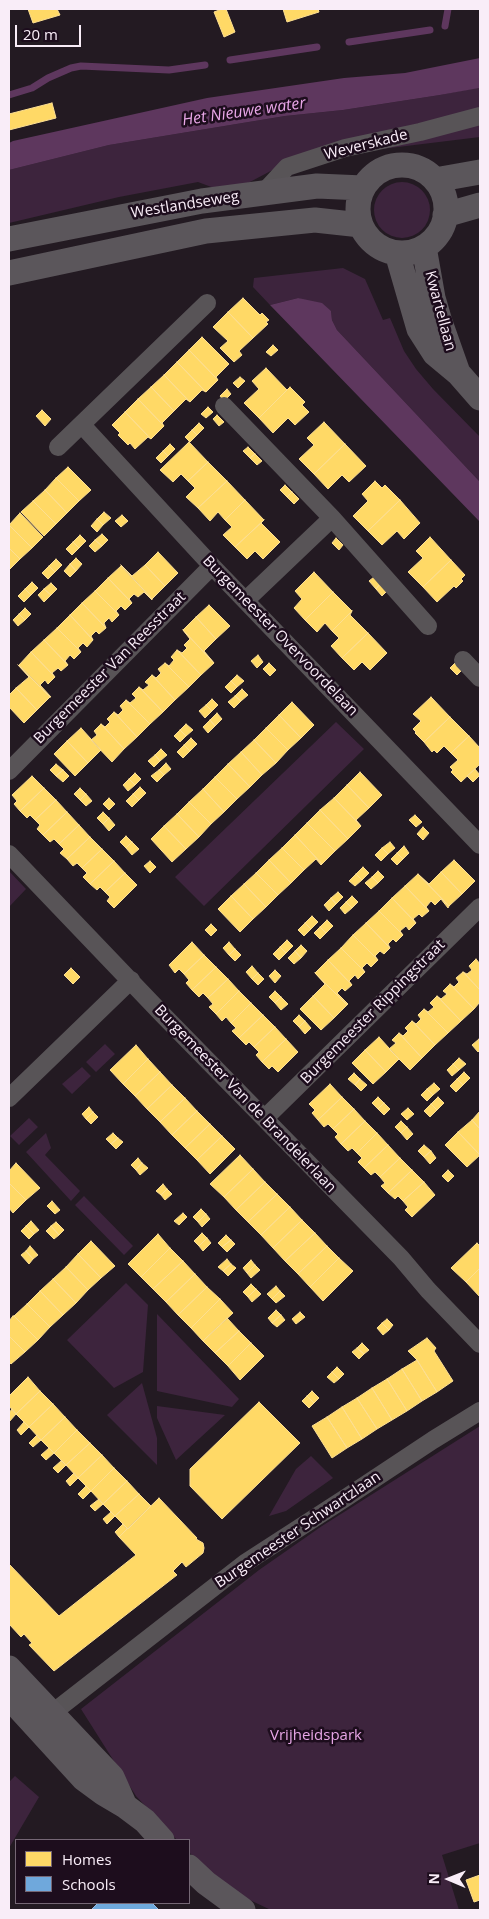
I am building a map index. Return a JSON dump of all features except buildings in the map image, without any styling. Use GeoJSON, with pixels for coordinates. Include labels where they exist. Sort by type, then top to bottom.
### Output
{"type":"FeatureCollection","features":[{"type":"Feature","properties":{"kind":"main road"},"geometry":{"type":"LineString","coordinates":[[397,165],[408,165],[427,173],[435,180],[444,197],[445,215],[438,233],[424,247],[411,252],[397,253],[379,247],[372,241],[361,225],[358,206],[363,188],[377,172],[397,165]]}},
{"type":"Feature","properties":{"kind":"main road"},"geometry":{"type":"LineString","coordinates":[[435,180],[480,172]]}},
{"type":"Feature","properties":{"kind":"main road","name":"Westlandseweg"},"geometry":{"type":"LineString","coordinates":[[9,239],[202,201],[317,186],[363,188]]}},
{"type":"Feature","properties":{"kind":"main road"},"geometry":{"type":"LineString","coordinates":[[445,215],[480,205]]}},
{"type":"Feature","properties":{"kind":"main road","name":"Westlandseweg"},"geometry":{"type":"LineString","coordinates":[[9,273],[206,232],[315,220],[361,225]]}},
{"type":"Feature","properties":{"kind":"main road","name":"Kwartellaan"},"geometry":{"type":"LineString","coordinates":[[424,247],[436,307],[459,374]]}},
{"type":"Feature","properties":{"kind":"main road","name":"Kwartellaan"},"geometry":{"type":"LineString","coordinates":[[397,253],[419,329],[435,354],[459,374],[480,398]]}},
{"type":"Feature","properties":{"kind":"main road"},"geometry":{"type":"LineString","coordinates":[[9,1668],[112,1777],[125,1806]]}},
{"type":"Feature","properties":{"kind":"main road"},"geometry":{"type":"LineString","coordinates":[[9,1697],[84,1779],[125,1806],[145,1822],[161,1839]]}},
{"type":"Feature","properties":{"kind":"main road"},"geometry":{"type":"LineString","coordinates":[[190,1868],[206,1883],[243,1910]]}},
{"type":"Feature","properties":{"kind":"street","name":"Weverskade"},"geometry":{"type":"LineString","coordinates":[[264,193],[287,167],[345,148],[420,132],[480,116]]}},
{"type":"Feature","properties":{"kind":"street"},"geometry":{"type":"LineString","coordinates":[[58,447],[207,303]]}},
{"type":"Feature","properties":{"kind":"street"},"geometry":{"type":"LineString","coordinates":[[224,406],[332,518],[428,626]]}},
{"type":"Feature","properties":{"kind":"street","name":"Burgemeester Overvoordelaan"},"geometry":{"type":"LineString","coordinates":[[82,425],[212,566],[480,845]]}},
{"type":"Feature","properties":{"kind":"street"},"geometry":{"type":"LineString","coordinates":[[246,600],[332,518]]}},
{"type":"Feature","properties":{"kind":"street","name":"Burgemeester Van Reesstraat"},"geometry":{"type":"LineString","coordinates":[[9,770],[212,566]]}},
{"type":"Feature","properties":{"kind":"street"},"geometry":{"type":"LineString","coordinates":[[463,660],[480,678]]}},
{"type":"Feature","properties":{"kind":"street","name":"Burgemeester Van de Brandelerlaan"},"geometry":{"type":"LineString","coordinates":[[9,854],[401,1258],[480,1344]]}},
{"type":"Feature","properties":{"kind":"street","name":"Burgemeester Rippingstraat"},"geometry":{"type":"LineString","coordinates":[[265,1118],[480,906]]}},
{"type":"Feature","properties":{"kind":"street"},"geometry":{"type":"LineString","coordinates":[[9,1098],[131,980]]}},
{"type":"Feature","properties":{"kind":"street","name":"Burgemeester Schwartzlaan"},"geometry":{"type":"LineString","coordinates":[[51,1714],[245,1563],[480,1411]]}},
{"type":"Feature","properties":{"kind":"green space"},"geometry":{"type":"Polygon","coordinates":[[[480,87],[480,109],[299,156],[248,183],[222,191],[198,182],[119,197],[9,223],[9,170],[109,145],[285,116],[343,110],[440,95],[480,87]]]}},
{"type":"Feature","properties":{"kind":"green space"},"geometry":{"type":"Polygon","coordinates":[[[480,120],[480,137],[357,152],[480,120]]]}},
{"type":"Feature","properties":{"kind":"green space"},"geometry":{"type":"Polygon","coordinates":[[[402,182],[413,184],[422,190],[428,199],[430,210],[428,221],[422,230],[413,236],[402,238],[391,236],[382,230],[376,221],[374,210],[376,199],[382,190],[391,184],[402,182]]]}},
{"type":"Feature","properties":{"kind":"green space"},"geometry":{"type":"Polygon","coordinates":[[[343,268],[365,279],[383,320],[390,318],[404,351],[416,369],[480,437],[480,482],[337,330],[332,320],[331,311],[298,298],[270,305],[253,287],[254,278],[343,268]]]}},
{"type":"Feature","properties":{"kind":"green space"},"geometry":{"type":"Polygon","coordinates":[[[336,722],[364,749],[204,906],[175,877],[336,722]]]}},
{"type":"Feature","properties":{"kind":"green space"},"geometry":{"type":"Polygon","coordinates":[[[9,871],[26,889],[9,907],[9,871]]]}},
{"type":"Feature","properties":{"kind":"green space"},"geometry":{"type":"Polygon","coordinates":[[[105,1044],[115,1054],[96,1072],[86,1062],[105,1044]]]}},
{"type":"Feature","properties":{"kind":"green space"},"geometry":{"type":"Polygon","coordinates":[[[82,1067],[91,1076],[72,1094],[62,1084],[82,1067]]]}},
{"type":"Feature","properties":{"kind":"green space"},"geometry":{"type":"Polygon","coordinates":[[[29,1118],[38,1127],[19,1145],[10,1136],[29,1118]]]}},
{"type":"Feature","properties":{"kind":"green space"},"geometry":{"type":"Polygon","coordinates":[[[46,1133],[51,1148],[45,1155],[80,1191],[71,1201],[26,1152],[46,1133]]]}},
{"type":"Feature","properties":{"kind":"green space"},"geometry":{"type":"Polygon","coordinates":[[[84,1196],[133,1246],[124,1255],[75,1205],[84,1196]]]}},
{"type":"Feature","properties":{"kind":"green space"},"geometry":{"type":"Polygon","coordinates":[[[126,1283],[148,1305],[143,1372],[114,1388],[67,1340],[126,1283]]]}},
{"type":"Feature","properties":{"kind":"green space"},"geometry":{"type":"Polygon","coordinates":[[[157,1314],[239,1399],[232,1407],[157,1391],[157,1314]]]}},
{"type":"Feature","properties":{"kind":"green space"},"geometry":{"type":"Polygon","coordinates":[[[142,1383],[157,1438],[157,1465],[107,1415],[142,1383]]]}},
{"type":"Feature","properties":{"kind":"green space"},"geometry":{"type":"Polygon","coordinates":[[[157,1406],[225,1415],[176,1460],[157,1418],[157,1406]]]}},
{"type":"Feature","properties":{"kind":"green space","name":"Vrijheidspark"},"geometry":{"type":"Polygon","coordinates":[[[480,1426],[480,1843],[442,1855],[459,1910],[271,1910],[220,1886],[190,1853],[190,1839],[176,1839],[136,1796],[81,1709],[259,1570],[322,1526],[480,1426]]]}},
{"type":"Feature","properties":{"kind":"green space"},"geometry":{"type":"Polygon","coordinates":[[[311,1456],[333,1478],[286,1511],[269,1516],[296,1469],[311,1456]]]}},
{"type":"Feature","properties":{"kind":"green space"},"geometry":{"type":"Polygon","coordinates":[[[15,1776],[39,1797],[9,1848],[9,1782],[15,1776]]]}},
{"type":"Feature","properties":{"kind":"water","name":"Het Nieuwe water"},"geometry":{"type":"Polygon","coordinates":[[[480,58],[479,88],[343,110],[285,116],[109,145],[9,170],[9,143],[13,141],[207,98],[344,78],[405,73],[480,58]]]}},
{"type":"Feature","properties":{"kind":"water"},"geometry":{"type":"Polygon","coordinates":[[[298,298],[322,303],[331,311],[332,320],[337,330],[480,482],[480,522],[270,305],[298,298]]]}},
{"type":"Feature","properties":{"kind":"waterway"},"geometry":{"type":"LineString","coordinates":[[445,26],[448,9]]}},
{"type":"Feature","properties":{"kind":"waterway"},"geometry":{"type":"LineString","coordinates":[[349,42],[430,30]]}},
{"type":"Feature","properties":{"kind":"waterway"},"geometry":{"type":"LineString","coordinates":[[230,60],[317,47]]}},
{"type":"Feature","properties":{"kind":"waterway"},"geometry":{"type":"LineString","coordinates":[[9,95],[32,88],[48,78],[71,68],[81,66],[169,70],[205,65]]}}]}
